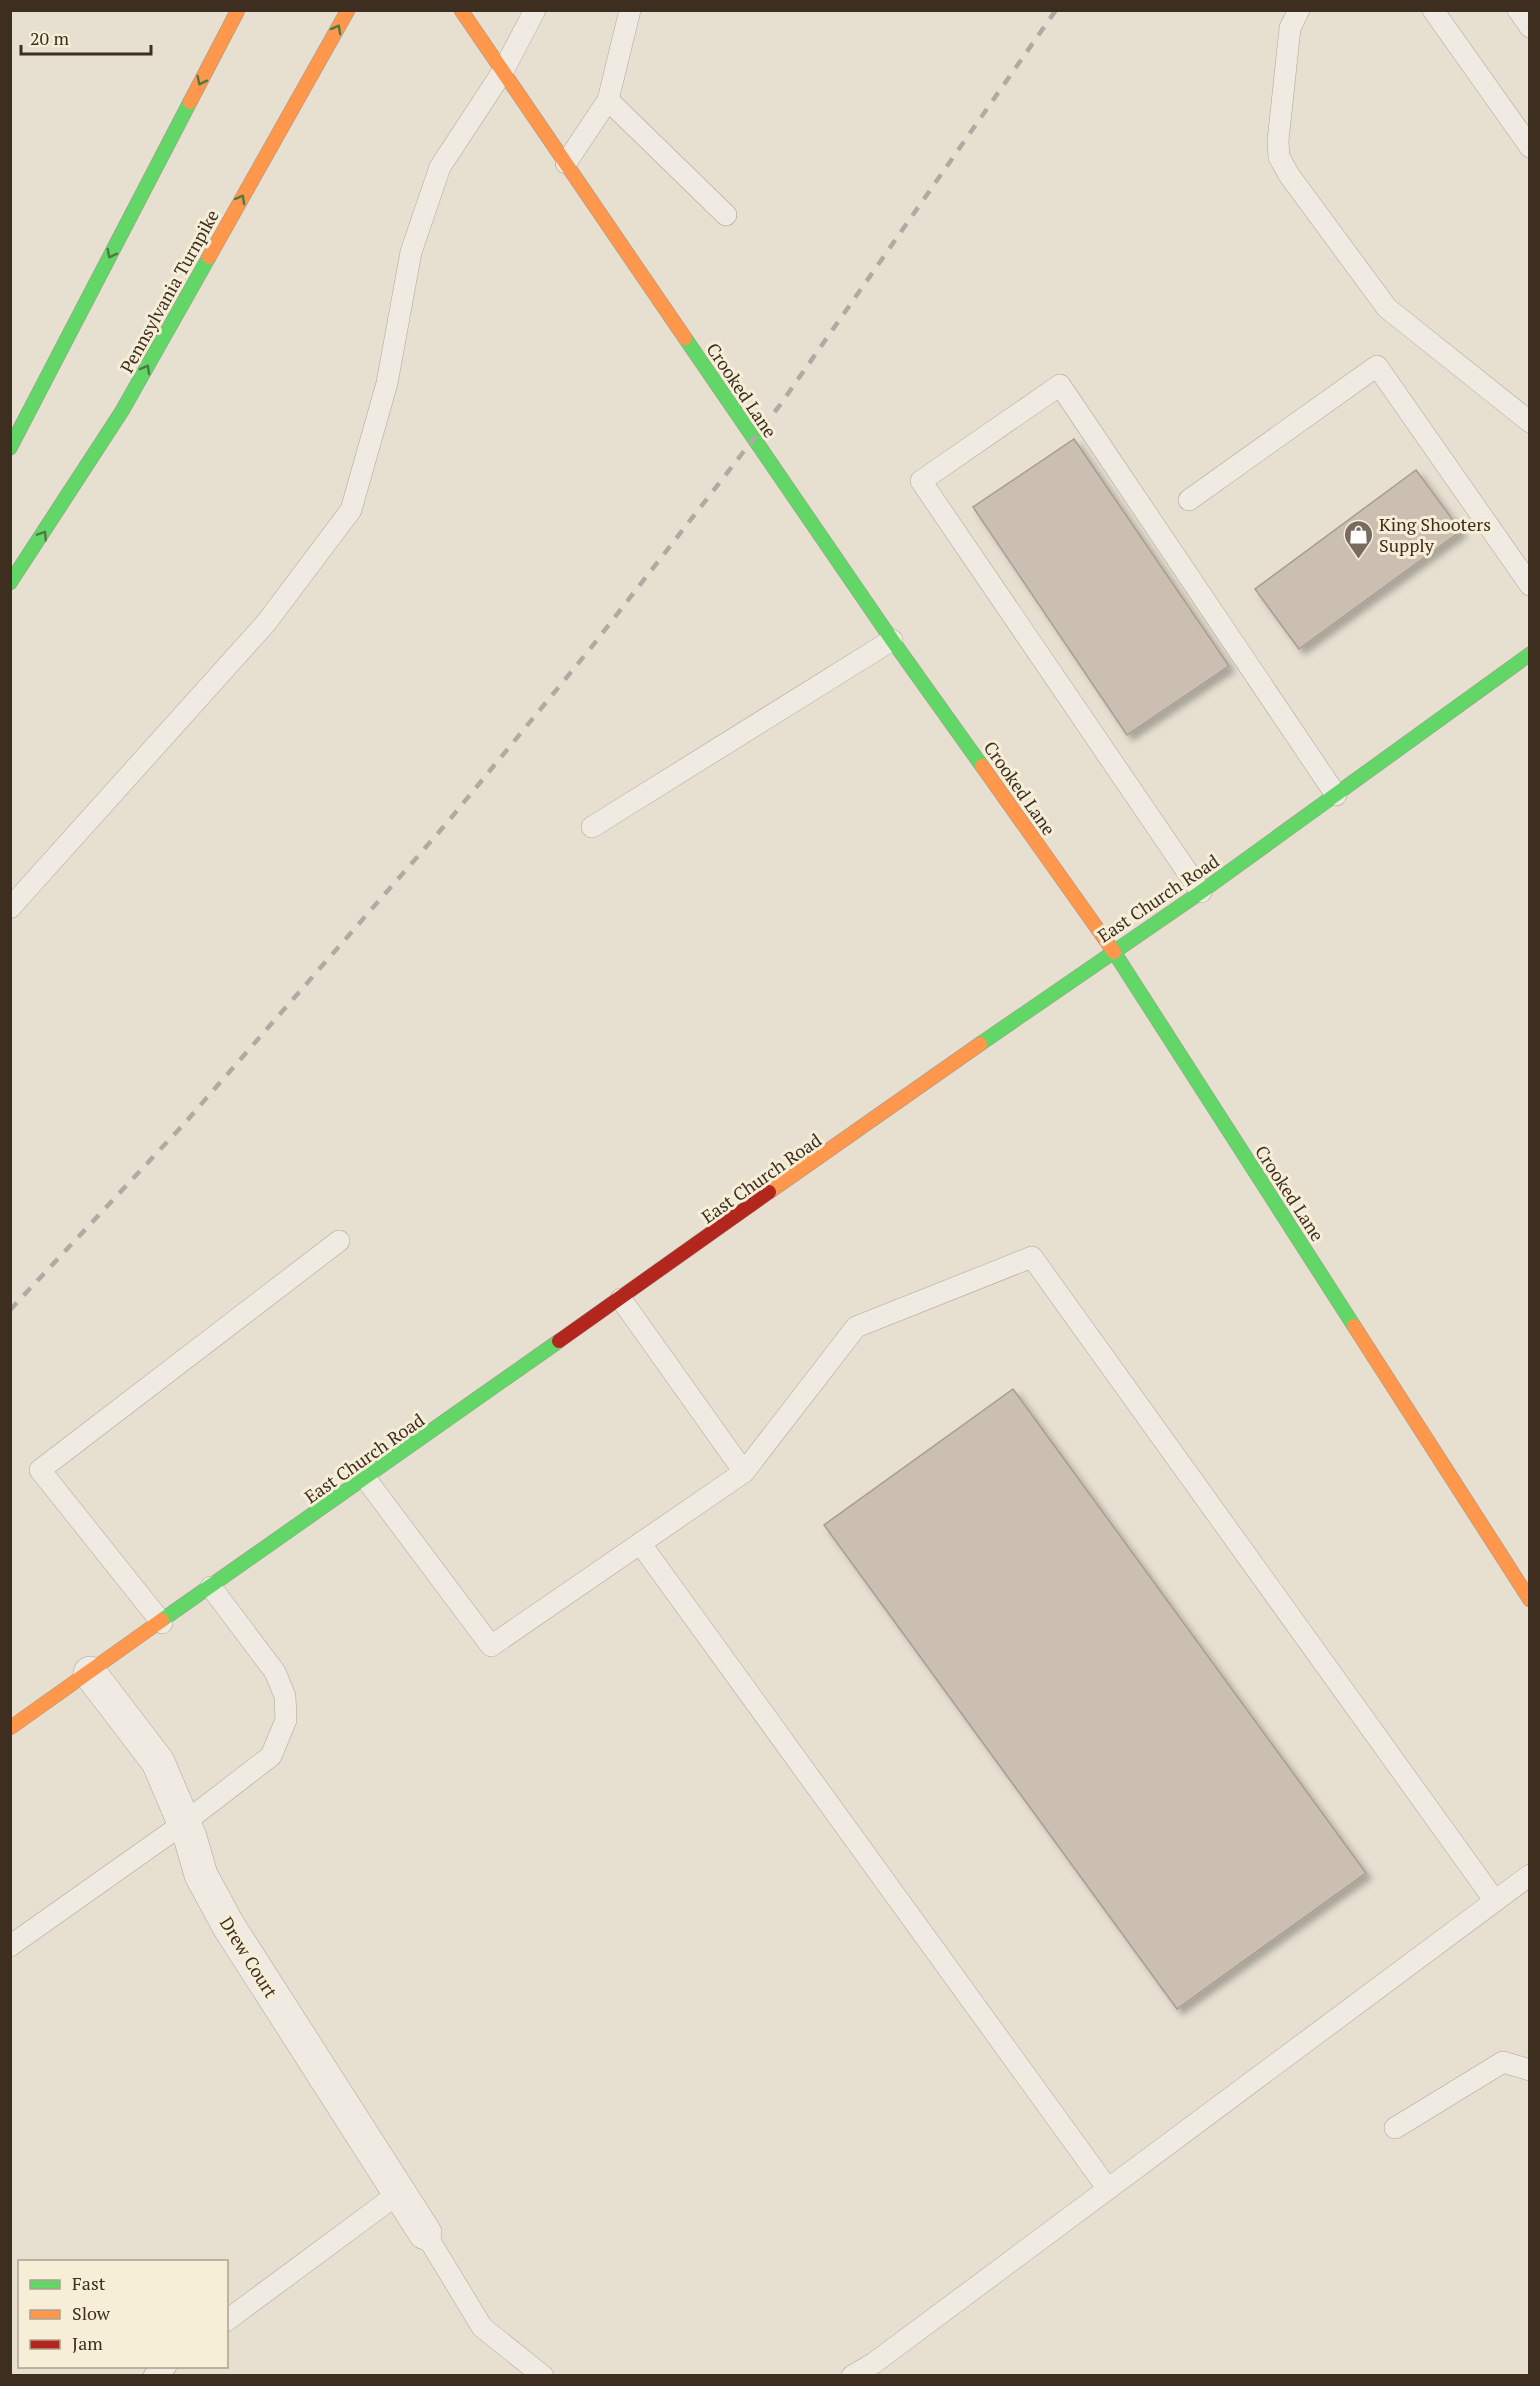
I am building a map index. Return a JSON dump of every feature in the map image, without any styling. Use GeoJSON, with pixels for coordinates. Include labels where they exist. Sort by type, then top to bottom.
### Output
{"type":"FeatureCollection","features":[{"type":"Feature","properties":{"kind":"main road"},"geometry":{"type":"LineString","coordinates":[[10,448],[238,10]]}},
{"type":"Feature","properties":{"kind":"main road","name":"Pennsylvania Turnpike"},"geometry":{"type":"LineString","coordinates":[[10,583],[122,411],[348,10]]}},
{"type":"Feature","properties":{"kind":"main road","name":"Crooked Lane"},"geometry":{"type":"LineString","coordinates":[[461,10],[892,640],[1113,950],[1530,1600]]}},
{"type":"Feature","properties":{"kind":"main road","name":"East Church Road"},"geometry":{"type":"LineString","coordinates":[[10,1728],[162,1623],[1113,950],[1201,892],[1530,654]]}},
{"type":"Feature","properties":{"kind":"street","name":"Drew Court"},"geometry":{"type":"LineString","coordinates":[[90,1673],[158,1762],[184,1823],[201,1875],[228,1925],[425,2233]]}},
{"type":"Feature","properties":{"kind":"lane"},"geometry":{"type":"LineString","coordinates":[[10,908],[266,623],[351,510],[387,383],[411,252],[440,167],[502,71],[535,10]]}},
{"type":"Feature","properties":{"kind":"lane"},"geometry":{"type":"LineString","coordinates":[[566,163],[608,100],[630,10]]}},
{"type":"Feature","properties":{"kind":"lane"},"geometry":{"type":"LineString","coordinates":[[1299,10],[1290,27],[1278,141],[1279,157],[1289,175],[1387,308],[1530,422]]}},
{"type":"Feature","properties":{"kind":"lane"},"geometry":{"type":"LineString","coordinates":[[1433,10],[1530,147]]}},
{"type":"Feature","properties":{"kind":"lane"},"geometry":{"type":"LineString","coordinates":[[1518,10],[1530,27]]}},
{"type":"Feature","properties":{"kind":"lane"},"geometry":{"type":"LineString","coordinates":[[608,100],[726,215]]}},
{"type":"Feature","properties":{"kind":"lane"},"geometry":{"type":"LineString","coordinates":[[1189,500],[1377,366],[1530,585]]}},
{"type":"Feature","properties":{"kind":"lane"},"geometry":{"type":"LineString","coordinates":[[1201,892],[921,482],[1060,385],[1336,795]]}},
{"type":"Feature","properties":{"kind":"lane"},"geometry":{"type":"LineString","coordinates":[[592,827],[892,640]]}},
{"type":"Feature","properties":{"kind":"lane"},"geometry":{"type":"LineString","coordinates":[[162,1623],[40,1470],[339,1241]]}},
{"type":"Feature","properties":{"kind":"lane"},"geometry":{"type":"LineString","coordinates":[[366,1479],[491,1646],[744,1472],[856,1327],[1032,1257],[1495,1901]]}},
{"type":"Feature","properties":{"kind":"lane"},"geometry":{"type":"LineString","coordinates":[[621,1299],[744,1472]]}},
{"type":"Feature","properties":{"kind":"lane"},"geometry":{"type":"LineString","coordinates":[[640,1543],[1108,2189]]}},
{"type":"Feature","properties":{"kind":"lane"},"geometry":{"type":"LineString","coordinates":[[10,1946],[184,1823],[271,1756],[286,1720],[285,1696],[275,1672],[211,1587]]}},
{"type":"Feature","properties":{"kind":"lane"},"geometry":{"type":"LineString","coordinates":[[852,2376],[874,2363],[1530,1875]]}},
{"type":"Feature","properties":{"kind":"lane"},"geometry":{"type":"LineString","coordinates":[[1395,2128],[1503,2062],[1530,2070]]}},
{"type":"Feature","properties":{"kind":"lane"},"geometry":{"type":"LineString","coordinates":[[228,2321],[399,2193]]}},
{"type":"Feature","properties":{"kind":"lane"},"geometry":{"type":"LineString","coordinates":[[425,2233],[482,2327],[543,2376]]}},
{"type":"Feature","properties":{"kind":"building"},"geometry":{"type":"Polygon","coordinates":[[[1074,439],[1229,666],[1127,735],[973,507],[1074,439]]]}},
{"type":"Feature","properties":{"kind":"building","name":"King Shooters Supply"},"geometry":{"type":"Polygon","coordinates":[[[1416,470],[1461,531],[1299,649],[1255,589],[1416,470]]]}},
{"type":"Feature","properties":{"kind":"building"},"geometry":{"type":"Polygon","coordinates":[[[1013,1389],[1366,1873],[1177,2009],[824,1525],[1013,1389]]]}},
{"type":"Feature","properties":{"kind":"railway"},"geometry":{"type":"LineString","coordinates":[[10,1310],[183,1125],[446,824],[590,649],[780,405],[1056,10]]}},
{"type":"Feature","properties":{"kind":"traffic: fast"},"geometry":{"type":"LineString","coordinates":[[10,448],[190,102]]}},
{"type":"Feature","properties":{"kind":"traffic: fast"},"geometry":{"type":"LineString","coordinates":[[10,583],[122,411],[209,257]]}},
{"type":"Feature","properties":{"kind":"traffic: fast"},"geometry":{"type":"LineString","coordinates":[[685,338],[892,640],[982,766]]}},
{"type":"Feature","properties":{"kind":"traffic: fast"},"geometry":{"type":"LineString","coordinates":[[980,1044],[1201,892],[1530,654]]}},
{"type":"Feature","properties":{"kind":"traffic: fast"},"geometry":{"type":"LineString","coordinates":[[1114,952],[1354,1326]]}},
{"type":"Feature","properties":{"kind":"traffic: fast"},"geometry":{"type":"LineString","coordinates":[[162,1620],[559,1341]]}},
{"type":"Feature","properties":{"kind":"traffic: slow"},"geometry":{"type":"LineString","coordinates":[[190,102],[238,10]]}},
{"type":"Feature","properties":{"kind":"traffic: slow"},"geometry":{"type":"LineString","coordinates":[[209,257],[348,10]]}},
{"type":"Feature","properties":{"kind":"traffic: slow"},"geometry":{"type":"LineString","coordinates":[[461,10],[685,338]]}},
{"type":"Feature","properties":{"kind":"traffic: slow"},"geometry":{"type":"LineString","coordinates":[[982,766],[1114,952]]}},
{"type":"Feature","properties":{"kind":"traffic: slow"},"geometry":{"type":"LineString","coordinates":[[769,1192],[980,1044]]}},
{"type":"Feature","properties":{"kind":"traffic: slow"},"geometry":{"type":"LineString","coordinates":[[1354,1326],[1530,1600]]}},
{"type":"Feature","properties":{"kind":"traffic: slow"},"geometry":{"type":"LineString","coordinates":[[10,1728],[162,1620]]}},
{"type":"Feature","properties":{"kind":"traffic: jam"},"geometry":{"type":"LineString","coordinates":[[559,1341],[769,1192]]}},
{"type":"Feature","properties":{"kind":"place","name":"King Shooters Supply"},"geometry":{"type":"Point","coordinates":[1358,560]}}]}
